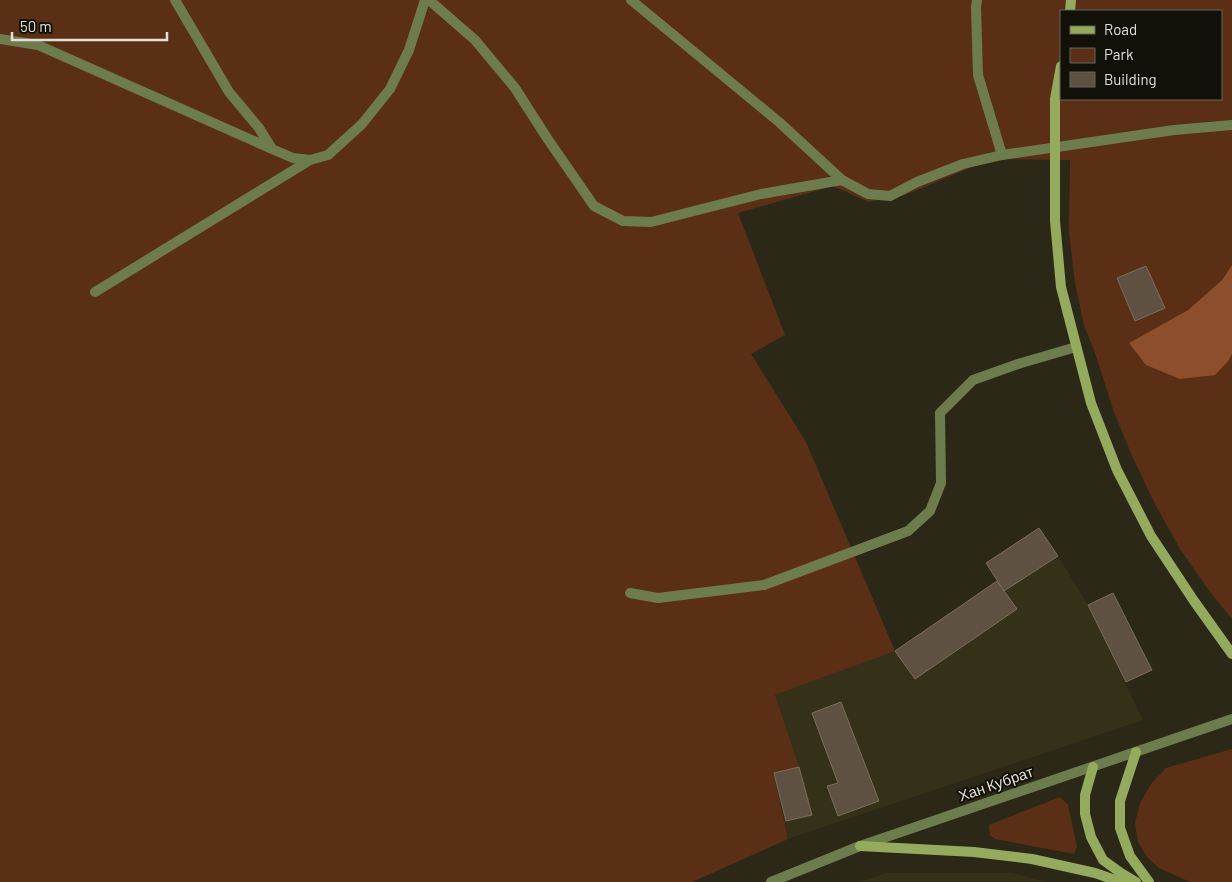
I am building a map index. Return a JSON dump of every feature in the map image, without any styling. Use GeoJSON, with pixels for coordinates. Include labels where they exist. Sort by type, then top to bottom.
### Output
{"type":"FeatureCollection","features":[{"type":"Feature","properties":{"kind":"street"},"geometry":{"type":"LineString","coordinates":[[174,0],[229,92],[259,128],[272,149]]}},
{"type":"Feature","properties":{"kind":"street"},"geometry":{"type":"LineString","coordinates":[[95,292],[310,160],[328,155],[362,124],[390,89],[409,50],[427,0],[475,40],[516,88],[547,138],[594,206],[623,221],[651,222],[761,194],[842,180]]}},
{"type":"Feature","properties":{"kind":"street"},"geometry":{"type":"LineString","coordinates":[[631,0],[779,122],[842,180],[868,194],[890,196],[916,182],[964,164],[1002,155],[1174,130],[1232,125]]}},
{"type":"Feature","properties":{"kind":"street"},"geometry":{"type":"LineString","coordinates":[[977,0],[978,75],[1002,155]]}},
{"type":"Feature","properties":{"kind":"street"},"geometry":{"type":"LineString","coordinates":[[0,39],[38,45],[293,158],[310,160]]}},
{"type":"Feature","properties":{"kind":"street"},"geometry":{"type":"LineString","coordinates":[[1060,72],[1055,99],[1054,147],[1055,221],[1061,287],[1091,403],[1117,470],[1151,536],[1232,654]]}},
{"type":"Feature","properties":{"kind":"street"},"geometry":{"type":"LineString","coordinates":[[630,593],[658,598],[764,584],[908,531],[930,511],[941,483],[940,413],[973,380],[1018,364],[1076,347]]}},
{"type":"Feature","properties":{"kind":"street","name":"Хан Кубрат"},"geometry":{"type":"LineString","coordinates":[[771,882],[860,846],[1232,719]]}},
{"type":"Feature","properties":{"kind":"street"},"geometry":{"type":"LineString","coordinates":[[1136,752],[1120,801],[1120,828],[1130,856],[1148,882]]}},
{"type":"Feature","properties":{"kind":"street"},"geometry":{"type":"LineString","coordinates":[[1093,767],[1085,794],[1085,814],[1091,837],[1103,860],[1136,882]]}},
{"type":"Feature","properties":{"kind":"street"},"geometry":{"type":"LineString","coordinates":[[860,846],[974,852],[1032,858],[1095,873],[1121,882]]}},
{"type":"Feature","properties":{"kind":"shaded area"},"geometry":{"type":"Polygon","coordinates":[[[1232,265],[1232,354],[1229,360],[1215,375],[1180,379],[1146,365],[1129,343],[1188,310],[1222,280],[1232,265]]]}},
{"type":"Feature","properties":{"kind":"shaded area"},"geometry":{"type":"Polygon","coordinates":[[[1039,528],[1088,605],[1143,720],[788,839],[774,773],[799,767],[775,695],[895,651],[998,582],[986,563],[1039,528]]]}},
{"type":"Feature","properties":{"kind":"shaded area"},"geometry":{"type":"Polygon","coordinates":[[[885,873],[1011,873],[1046,882],[861,882],[885,873]]]}},
{"type":"Feature","properties":{"kind":"green space"},"geometry":{"type":"Polygon","coordinates":[[[0,0],[1232,0],[1232,265],[1222,280],[1188,310],[1129,343],[1229,360],[1232,354],[1232,619],[1210,592],[1180,549],[1155,504],[1114,412],[1084,325],[1075,283],[1069,232],[1070,160],[991,159],[905,195],[869,202],[833,186],[738,213],[785,335],[751,354],[806,442],[895,651],[775,695],[799,767],[774,774],[788,839],[692,882],[0,882],[0,0]]]}},
{"type":"Feature","properties":{"kind":"green space"},"geometry":{"type":"Polygon","coordinates":[[[1232,749],[1232,882],[1190,882],[1159,868],[1147,857],[1138,842],[1135,823],[1140,803],[1151,784],[1166,768],[1232,749]]]}},
{"type":"Feature","properties":{"kind":"green space"},"geometry":{"type":"Polygon","coordinates":[[[1060,797],[1068,805],[1077,847],[1074,854],[995,839],[990,835],[989,825],[1060,797]]]}},
{"type":"Feature","properties":{"kind":"building"},"geometry":{"type":"Polygon","coordinates":[[[1146,266],[1165,308],[1135,321],[1117,278],[1146,266]]]}},
{"type":"Feature","properties":{"kind":"building"},"geometry":{"type":"Polygon","coordinates":[[[1039,528],[1058,556],[1004,591],[986,563],[1039,528]]]}},
{"type":"Feature","properties":{"kind":"building"},"geometry":{"type":"Polygon","coordinates":[[[997,581],[1017,609],[915,679],[895,651],[997,581]]]}},
{"type":"Feature","properties":{"kind":"building"},"geometry":{"type":"Polygon","coordinates":[[[1113,593],[1152,670],[1126,682],[1088,605],[1113,593]]]}},
{"type":"Feature","properties":{"kind":"building"},"geometry":{"type":"Polygon","coordinates":[[[841,702],[879,801],[838,816],[827,786],[838,783],[812,713],[841,702]]]}},
{"type":"Feature","properties":{"kind":"building"},"geometry":{"type":"Polygon","coordinates":[[[799,767],[812,815],[786,821],[774,773],[799,767]]]}}]}
